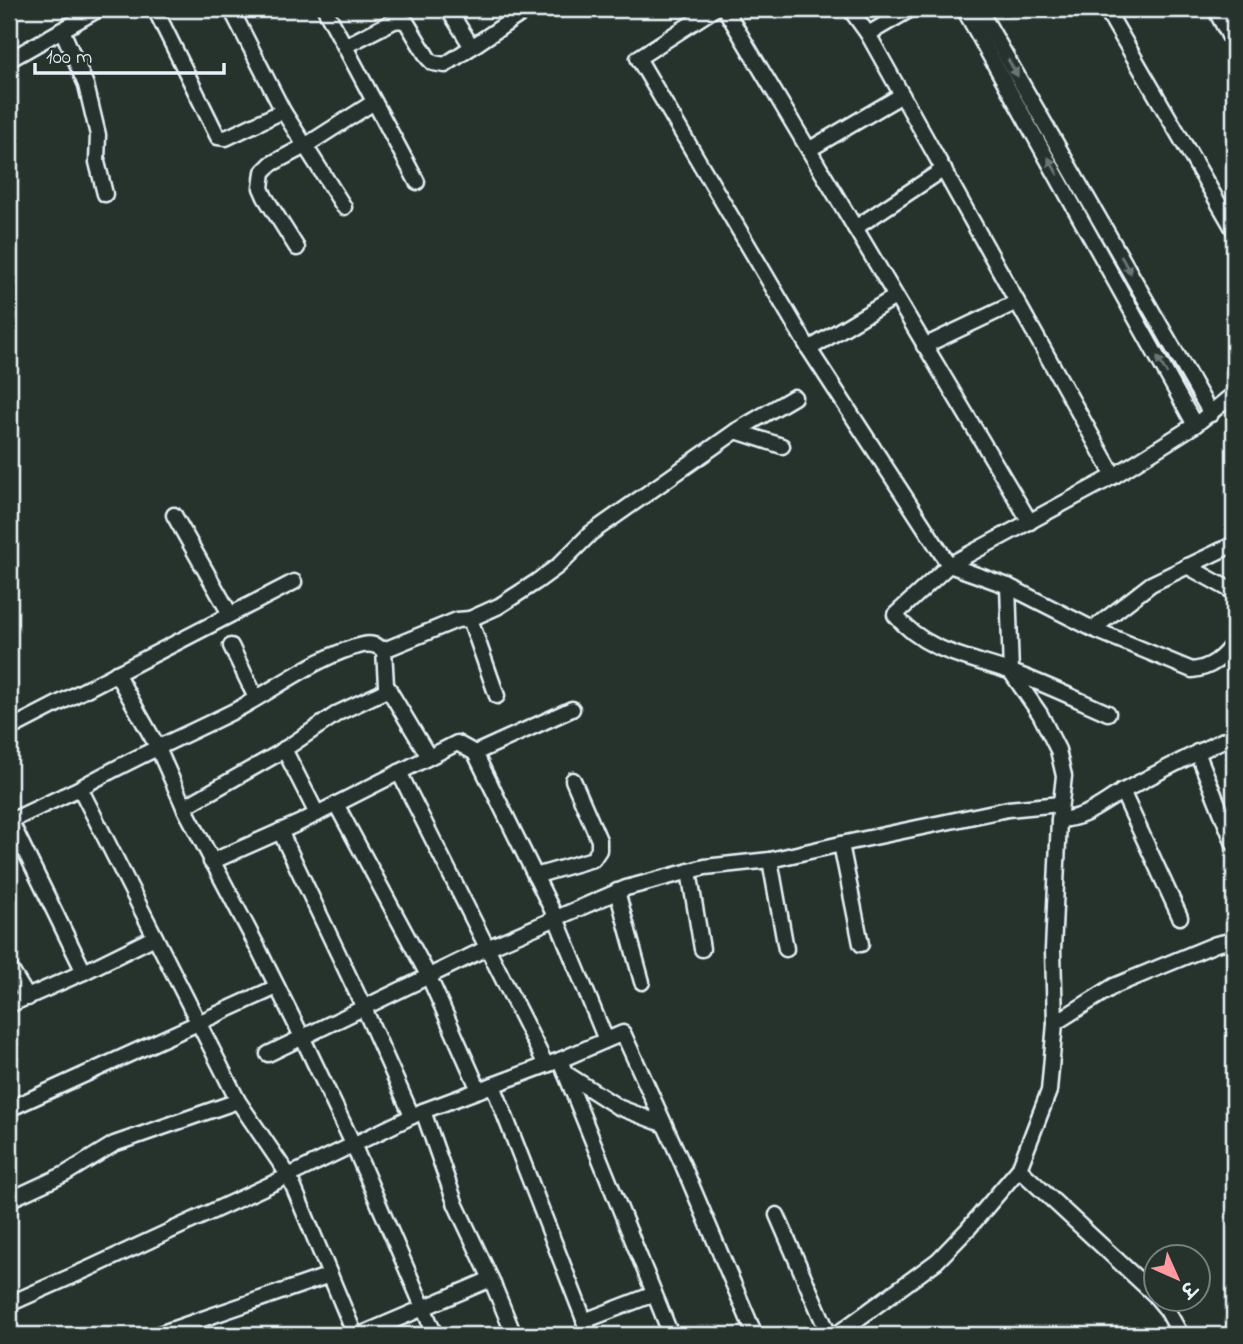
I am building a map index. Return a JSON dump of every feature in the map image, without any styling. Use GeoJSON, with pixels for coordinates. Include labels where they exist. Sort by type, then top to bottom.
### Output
{"type":"FeatureCollection","features":[{"type":"Feature","properties":{"kind":"street"},"geometry":{"type":"LineString","coordinates":[[9,60],[100,9]]}},
{"type":"Feature","properties":{"kind":"street"},"geometry":{"type":"LineString","coordinates":[[155,9],[218,137],[226,138],[283,111]]}},
{"type":"Feature","properties":{"kind":"street"},"geometry":{"type":"LineString","coordinates":[[231,9],[283,111],[344,207]]}},
{"type":"Feature","properties":{"kind":"street"},"geometry":{"type":"LineString","coordinates":[[325,9],[416,183]]}},
{"type":"Feature","properties":{"kind":"street"},"geometry":{"type":"LineString","coordinates":[[448,9],[472,47]]}},
{"type":"Feature","properties":{"kind":"street"},"geometry":{"type":"LineString","coordinates":[[345,46],[401,20],[407,23],[433,63],[445,65],[528,9]]}},
{"type":"Feature","properties":{"kind":"street"},"geometry":{"type":"LineString","coordinates":[[714,9],[638,58],[809,349],[949,565],[1008,586],[1093,629],[1192,670],[1203,669],[1217,662],[1234,642]]}},
{"type":"Feature","properties":{"kind":"street"},"geometry":{"type":"LineString","coordinates":[[725,9],[1030,522]]}},
{"type":"Feature","properties":{"kind":"street"},"geometry":{"type":"LineString","coordinates":[[850,9],[868,34],[1114,476]]}},
{"type":"Feature","properties":{"kind":"street"},"geometry":{"type":"LineString","coordinates":[[868,34],[911,9]]}},
{"type":"Feature","properties":{"kind":"street"},"geometry":{"type":"LineString","coordinates":[[964,9],[1195,425]]}},
{"type":"Feature","properties":{"kind":"street"},"geometry":{"type":"LineString","coordinates":[[979,9],[1211,414]]}},
{"type":"Feature","properties":{"kind":"street"},"geometry":{"type":"LineString","coordinates":[[1106,9],[1234,230]]}},
{"type":"Feature","properties":{"kind":"street"},"geometry":{"type":"LineString","coordinates":[[1214,9],[1234,45]]}},
{"type":"Feature","properties":{"kind":"street"},"geometry":{"type":"LineString","coordinates":[[1226,9],[1234,22]]}},
{"type":"Feature","properties":{"kind":"street"},"geometry":{"type":"LineString","coordinates":[[62,30],[86,85],[98,135],[97,162],[105,194]]}},
{"type":"Feature","properties":{"kind":"street"},"geometry":{"type":"LineString","coordinates":[[810,149],[902,95]]}},
{"type":"Feature","properties":{"kind":"street"},"geometry":{"type":"LineString","coordinates":[[297,248],[265,197],[261,180],[263,172],[271,164],[305,146],[374,102]]}},
{"type":"Feature","properties":{"kind":"street"},"geometry":{"type":"LineString","coordinates":[[855,228],[944,169]]}},
{"type":"Feature","properties":{"kind":"street"},"geometry":{"type":"LineString","coordinates":[[809,349],[895,298]]}},
{"type":"Feature","properties":{"kind":"street"},"geometry":{"type":"LineString","coordinates":[[924,346],[1017,302]]}},
{"type":"Feature","properties":{"kind":"street"},"geometry":{"type":"LineString","coordinates":[[1108,713],[1011,672],[933,647],[907,630],[895,615],[949,565],[1114,476],[1195,425],[1234,394]]}},
{"type":"Feature","properties":{"kind":"street"},"geometry":{"type":"LineString","coordinates":[[84,972],[9,820],[80,788],[328,659],[355,648],[374,645],[384,650],[499,606],[558,566],[591,533],[736,431],[794,397]]}},
{"type":"Feature","properties":{"kind":"street"},"geometry":{"type":"LineString","coordinates":[[736,431],[782,446]]}},
{"type":"Feature","properties":{"kind":"street"},"geometry":{"type":"LineString","coordinates":[[174,514],[230,614]]}},
{"type":"Feature","properties":{"kind":"street"},"geometry":{"type":"LineString","coordinates":[[1093,629],[1151,584],[1234,544]]}},
{"type":"Feature","properties":{"kind":"street"},"geometry":{"type":"LineString","coordinates":[[1187,566],[1234,592]]}},
{"type":"Feature","properties":{"kind":"street"},"geometry":{"type":"LineString","coordinates":[[9,729],[294,582]]}},
{"type":"Feature","properties":{"kind":"street"},"geometry":{"type":"LineString","coordinates":[[836,1335],[937,1261],[968,1229],[1019,1169],[1049,1091],[1055,1023],[1054,950],[1059,820],[1064,776],[1058,750],[1040,713],[1011,672],[1008,586]]}},
{"type":"Feature","properties":{"kind":"street"},"geometry":{"type":"LineString","coordinates":[[470,619],[497,696]]}},
{"type":"Feature","properties":{"kind":"street"},"geometry":{"type":"LineString","coordinates":[[231,646],[256,698]]}},
{"type":"Feature","properties":{"kind":"street"},"geometry":{"type":"LineString","coordinates":[[384,650],[386,685],[429,757]]}},
{"type":"Feature","properties":{"kind":"street"},"geometry":{"type":"LineString","coordinates":[[116,673],[157,746],[211,862],[302,1038],[353,1144],[435,1335]]}},
{"type":"Feature","properties":{"kind":"street"},"geometry":{"type":"LineString","coordinates":[[184,807],[284,749],[338,713],[389,689]]}},
{"type":"Feature","properties":{"kind":"street"},"geometry":{"type":"LineString","coordinates":[[475,753],[572,709]]}},
{"type":"Feature","properties":{"kind":"street"},"geometry":{"type":"LineString","coordinates":[[1059,820],[1077,819],[1122,791],[1234,735]]}},
{"type":"Feature","properties":{"kind":"street"},"geometry":{"type":"LineString","coordinates":[[211,862],[317,814],[457,743],[475,753],[556,918],[606,1040]]}},
{"type":"Feature","properties":{"kind":"street"},"geometry":{"type":"LineString","coordinates":[[284,749],[317,814]]}},
{"type":"Feature","properties":{"kind":"street"},"geometry":{"type":"LineString","coordinates":[[1197,752],[1234,844]]}},
{"type":"Feature","properties":{"kind":"street"},"geometry":{"type":"LineString","coordinates":[[399,772],[489,947],[557,1066],[671,1335]]}},
{"type":"Feature","properties":{"kind":"street"},"geometry":{"type":"LineString","coordinates":[[536,876],[593,859],[599,850],[599,840],[573,780]]}},
{"type":"Feature","properties":{"kind":"street"},"geometry":{"type":"LineString","coordinates":[[80,788],[238,1101],[289,1176],[357,1335],[491,1279]]}},
{"type":"Feature","properties":{"kind":"street"},"geometry":{"type":"LineString","coordinates":[[1122,791],[1180,917]]}},
{"type":"Feature","properties":{"kind":"street"},"geometry":{"type":"LineString","coordinates":[[336,804],[486,1087],[590,1335]]}},
{"type":"Feature","properties":{"kind":"street"},"geometry":{"type":"LineString","coordinates":[[268,1054],[489,947],[617,891],[705,867],[770,860],[1008,809],[1060,804]]}},
{"type":"Feature","properties":{"kind":"street"},"geometry":{"type":"LineString","coordinates":[[280,831],[417,1113],[514,1335]]}},
{"type":"Feature","properties":{"kind":"street"},"geometry":{"type":"LineString","coordinates":[[841,844],[861,944]]}},
{"type":"Feature","properties":{"kind":"street"},"geometry":{"type":"LineString","coordinates":[[770,860],[786,949]]}},
{"type":"Feature","properties":{"kind":"street"},"geometry":{"type":"LineString","coordinates":[[690,871],[702,949]]}},
{"type":"Feature","properties":{"kind":"street"},"geometry":{"type":"LineString","coordinates":[[617,891],[642,982]]}},
{"type":"Feature","properties":{"kind":"street"},"geometry":{"type":"LineString","coordinates":[[9,1005],[155,937]]}},
{"type":"Feature","properties":{"kind":"street"},"geometry":{"type":"LineString","coordinates":[[1055,1023],[1114,986],[1216,944],[1234,940]]}},
{"type":"Feature","properties":{"kind":"street"},"geometry":{"type":"LineString","coordinates":[[9,967],[28,998]]}},
{"type":"Feature","properties":{"kind":"street"},"geometry":{"type":"LineString","coordinates":[[9,1109],[277,987]]}},
{"type":"Feature","properties":{"kind":"street"},"geometry":{"type":"LineString","coordinates":[[9,1304],[289,1176],[417,1113],[486,1087],[557,1066],[623,1033],[755,1335]]}},
{"type":"Feature","properties":{"kind":"street"},"geometry":{"type":"LineString","coordinates":[[557,1066],[618,1107],[665,1125]]}},
{"type":"Feature","properties":{"kind":"street"},"geometry":{"type":"LineString","coordinates":[[9,1200],[65,1174],[114,1144],[238,1101]]}},
{"type":"Feature","properties":{"kind":"street"},"geometry":{"type":"LineString","coordinates":[[1019,1169],[1142,1284]]}},
{"type":"Feature","properties":{"kind":"street"},"geometry":{"type":"LineString","coordinates":[[777,1215],[829,1335]]}},
{"type":"Feature","properties":{"kind":"street"},"geometry":{"type":"LineString","coordinates":[[156,1335],[330,1275]]}},
{"type":"Feature","properties":{"kind":"street"},"geometry":{"type":"LineString","coordinates":[[584,1321],[654,1294]]}},
{"type":"Feature","properties":{"kind":"street"},"geometry":{"type":"LineString","coordinates":[[1166,1312],[1181,1335]]}}]}
